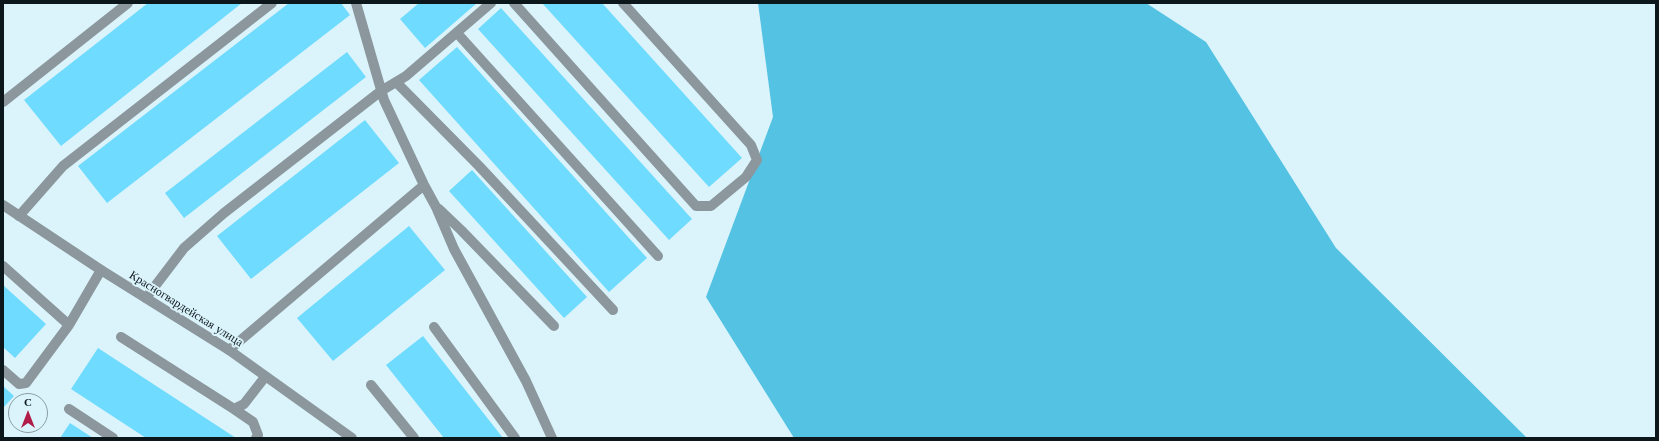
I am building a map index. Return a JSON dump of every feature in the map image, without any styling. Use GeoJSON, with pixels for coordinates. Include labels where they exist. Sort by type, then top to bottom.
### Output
{"type":"FeatureCollection","features":[{"type":"Feature","properties":{"kind":"street"},"geometry":{"type":"LineString","coordinates":[[3,102],[128,3]]}},
{"type":"Feature","properties":{"kind":"street"},"geometry":{"type":"LineString","coordinates":[[19,216],[62,166],[272,3]]}},
{"type":"Feature","properties":{"kind":"street"},"geometry":{"type":"LineString","coordinates":[[356,3],[384,100],[436,207],[454,249],[526,381],[552,438]]}},
{"type":"Feature","properties":{"kind":"street"},"geometry":{"type":"LineString","coordinates":[[146,298],[184,248],[224,213],[381,91],[406,76],[491,3]]}},
{"type":"Feature","properties":{"kind":"street"},"geometry":{"type":"LineString","coordinates":[[514,3],[696,206],[711,206],[746,177],[757,160],[751,146],[623,3]]}},
{"type":"Feature","properties":{"kind":"street"},"geometry":{"type":"LineString","coordinates":[[457,33],[658,256]]}},
{"type":"Feature","properties":{"kind":"street"},"geometry":{"type":"LineString","coordinates":[[396,82],[478,166],[613,310]]}},
{"type":"Feature","properties":{"kind":"street"},"geometry":{"type":"LineString","coordinates":[[229,350],[424,185]]}},
{"type":"Feature","properties":{"kind":"street","name":"Красногвардейская улица"},"geometry":{"type":"LineString","coordinates":[[3,205],[101,270],[229,350],[265,377],[335,424],[352,438]]}},
{"type":"Feature","properties":{"kind":"street"},"geometry":{"type":"LineString","coordinates":[[436,207],[461,230],[554,326]]}},
{"type":"Feature","properties":{"kind":"street"},"geometry":{"type":"LineString","coordinates":[[3,266],[69,325]]}},
{"type":"Feature","properties":{"kind":"street"},"geometry":{"type":"LineString","coordinates":[[3,370],[19,384],[26,383],[69,325],[101,270]]}},
{"type":"Feature","properties":{"kind":"street"},"geometry":{"type":"LineString","coordinates":[[434,327],[515,438]]}},
{"type":"Feature","properties":{"kind":"street"},"geometry":{"type":"LineString","coordinates":[[121,337],[253,422],[258,435],[256,438]]}},
{"type":"Feature","properties":{"kind":"street"},"geometry":{"type":"LineString","coordinates":[[234,409],[244,404],[265,377]]}},
{"type":"Feature","properties":{"kind":"street"},"geometry":{"type":"LineString","coordinates":[[371,384],[414,438]]}},
{"type":"Feature","properties":{"kind":"street"},"geometry":{"type":"LineString","coordinates":[[70,409],[113,438]]}},
{"type":"Feature","properties":{"kind":"shaded area"},"geometry":{"type":"Polygon","coordinates":[[[758,3],[1146,3],[1206,42],[1336,248],[1527,438],[794,438],[706,297],[773,117],[758,3]]]}},
{"type":"Feature","properties":{"kind":"building"},"geometry":{"type":"Polygon","coordinates":[[[148,3],[242,3],[61,146],[24,100],[148,3]]]}},
{"type":"Feature","properties":{"kind":"building"},"geometry":{"type":"Polygon","coordinates":[[[289,3],[341,3],[350,15],[107,203],[78,166],[289,3]]]}},
{"type":"Feature","properties":{"kind":"building"},"geometry":{"type":"Polygon","coordinates":[[[419,3],[477,3],[425,48],[400,19],[419,3]]]}},
{"type":"Feature","properties":{"kind":"building"},"geometry":{"type":"Polygon","coordinates":[[[542,3],[602,3],[742,158],[709,187],[542,3]]]}},
{"type":"Feature","properties":{"kind":"building"},"geometry":{"type":"Polygon","coordinates":[[[501,8],[692,219],[669,240],[478,29],[501,8]]]}},
{"type":"Feature","properties":{"kind":"building"},"geometry":{"type":"Polygon","coordinates":[[[457,47],[647,258],[609,292],[419,80],[457,47]]]}},
{"type":"Feature","properties":{"kind":"building"},"geometry":{"type":"Polygon","coordinates":[[[347,52],[366,77],[184,218],[165,193],[347,52]]]}},
{"type":"Feature","properties":{"kind":"building"},"geometry":{"type":"Polygon","coordinates":[[[365,120],[399,163],[251,279],[217,236],[365,120]]]}},
{"type":"Feature","properties":{"kind":"building"},"geometry":{"type":"Polygon","coordinates":[[[472,170],[587,297],[564,318],[449,191],[472,170]]]}},
{"type":"Feature","properties":{"kind":"building"},"geometry":{"type":"Polygon","coordinates":[[[409,226],[445,270],[333,361],[297,318],[409,226]]]}},
{"type":"Feature","properties":{"kind":"building"},"geometry":{"type":"Polygon","coordinates":[[[3,285],[46,324],[15,358],[3,347],[3,285]]]}},
{"type":"Feature","properties":{"kind":"building"},"geometry":{"type":"Polygon","coordinates":[[[423,336],[503,438],[444,438],[386,365],[423,336]]]}},
{"type":"Feature","properties":{"kind":"building"},"geometry":{"type":"Polygon","coordinates":[[[98,348],[236,438],[146,438],[71,389],[98,348]]]}},
{"type":"Feature","properties":{"kind":"building"},"geometry":{"type":"Polygon","coordinates":[[[3,386],[11,393],[8,393],[8,403],[3,408],[3,386]]]}},
{"type":"Feature","properties":{"kind":"building"},"geometry":{"type":"Polygon","coordinates":[[[70,423],[93,438],[60,438],[70,423]]]}}]}
